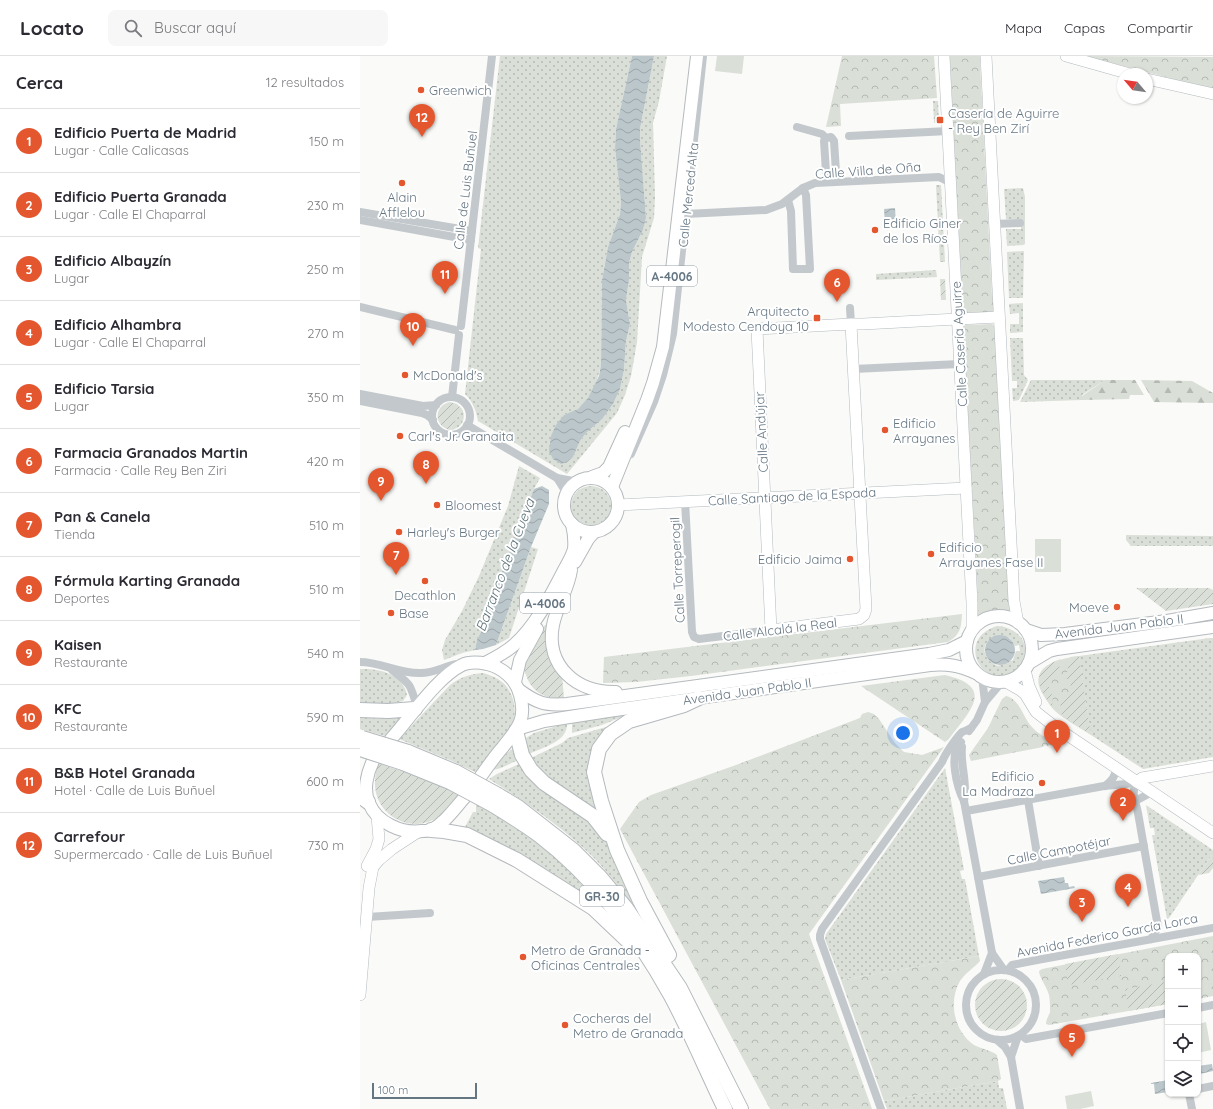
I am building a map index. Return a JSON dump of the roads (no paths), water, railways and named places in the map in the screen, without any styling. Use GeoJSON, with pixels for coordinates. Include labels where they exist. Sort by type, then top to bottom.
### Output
{"type":"FeatureCollection","features":[{"type":"Feature","properties":{"kind":"highway"},"geometry":{"type":"LineString","coordinates":[[680,988],[679,974],[640,900],[617,850],[601,801],[594,772],[599,749],[610,734],[629,721],[684,705],[699,698]]}},
{"type":"Feature","properties":{"kind":"highway"},"geometry":{"type":"LineString","coordinates":[[360,710],[388,711],[416,708]]}},
{"type":"Feature","properties":{"kind":"highway"},"geometry":{"type":"LineString","coordinates":[[517,730],[522,755],[531,770],[544,783],[593,816],[600,823],[617,850]]}},
{"type":"Feature","properties":{"kind":"highway","name":"GR-30"},"geometry":{"type":"LineString","coordinates":[[361,741],[453,777],[496,800],[518,807],[573,850],[600,877],[633,918],[680,988],[741,1109]]}},
{"type":"Feature","properties":{"kind":"highway","name":"GR-30"},"geometry":{"type":"LineString","coordinates":[[496,800],[567,859],[591,883],[617,914],[648,957],[665,985],[725,1109]]}},
{"type":"Feature","properties":{"kind":"highway"},"geometry":{"type":"LineString","coordinates":[[425,831],[444,831],[467,836],[517,860],[593,908],[632,946],[667,1001],[680,1014]]}},
{"type":"Feature","properties":{"kind":"main road","name":"Calle Merced Alta"},"geometry":{"type":"LineString","coordinates":[[592,477],[603,473],[609,467],[613,459],[640,396],[654,349],[658,326],[689,56]]}},
{"type":"Feature","properties":{"kind":"main road","name":"Calle Merced Alta"},"geometry":{"type":"LineString","coordinates":[[613,489],[654,383],[663,347],[697,56]]}},
{"type":"Feature","properties":{"kind":"main road","name":"Calle Casería Aguirre"},"geometry":{"type":"LineString","coordinates":[[944,56],[972,603],[970,636]]}},
{"type":"Feature","properties":{"kind":"main road"},"geometry":{"type":"LineString","coordinates":[[986,56],[1014,601],[1022,626],[1030,639],[1032,650],[1027,666],[1029,686],[1042,717]]}},
{"type":"Feature","properties":{"kind":"main road"},"geometry":{"type":"LineString","coordinates":[[1066,56],[1117,70]]}},
{"type":"Feature","properties":{"kind":"main road"},"geometry":{"type":"LineString","coordinates":[[1153,80],[1213,94]]}},
{"type":"Feature","properties":{"kind":"main road"},"geometry":{"type":"LineString","coordinates":[[860,493],[851,324],[999,317]]}},
{"type":"Feature","properties":{"kind":"main road","name":"Calle Andújar"},"geometry":{"type":"LineString","coordinates":[[772,630],[764,498],[757,329],[851,324]]}},
{"type":"Feature","properties":{"kind":"main road","name":"A-4006"},"geometry":{"type":"LineString","coordinates":[[485,663],[500,656],[512,646],[529,629],[538,615],[574,550],[575,537],[572,524],[567,517],[564,508],[566,494],[571,487],[578,482],[592,477]]}},
{"type":"Feature","properties":{"kind":"main road"},"geometry":{"type":"LineString","coordinates":[[592,477],[601,480],[613,489],[617,496],[618,505]]}},
{"type":"Feature","properties":{"kind":"main road","name":"Calle Santiago de la Espada"},"geometry":{"type":"LineString","coordinates":[[618,505],[966,488]]}},
{"type":"Feature","properties":{"kind":"main road","name":"Calle Alcalá la Real"},"geometry":{"type":"LineString","coordinates":[[772,630],[859,619],[864,615],[866,609],[860,493]]}},
{"type":"Feature","properties":{"kind":"main road","name":"A-4006"},"geometry":{"type":"LineString","coordinates":[[517,686],[520,660],[523,652],[552,604],[582,548],[594,532],[602,530],[610,524],[616,516],[618,505]]}},
{"type":"Feature","properties":{"kind":"main road"},"geometry":{"type":"LineString","coordinates":[[572,524],[587,532],[594,532]]}},
{"type":"Feature","properties":{"kind":"main road"},"geometry":{"type":"LineString","coordinates":[[571,570],[569,583],[552,626],[554,651],[559,663],[570,677],[593,690],[645,694]]}},
{"type":"Feature","properties":{"kind":"main road","name":"Avenida Juan Pablo II"},"geometry":{"type":"LineString","coordinates":[[1022,626],[1041,635],[1065,634],[1213,614]]}},
{"type":"Feature","properties":{"kind":"main road"},"geometry":{"type":"LineString","coordinates":[[1022,626],[1008,618],[998,616],[982,621],[970,636],[967,657],[979,675],[990,680],[1004,682],[1020,690],[1025,694],[1036,712],[1042,717],[1213,833]]}},
{"type":"Feature","properties":{"kind":"main road","name":"Avenida Juan Pablo II"},"geometry":{"type":"LineString","coordinates":[[1027,666],[1049,651],[1057,649],[1213,627]]}},
{"type":"Feature","properties":{"kind":"main road","name":"Avenida Juan Pablo II"},"geometry":{"type":"LineString","coordinates":[[485,663],[500,669],[507,674],[517,686],[538,702],[551,705],[645,694],[929,654],[949,650],[970,636]]}},
{"type":"Feature","properties":{"kind":"main road"},"geometry":{"type":"LineString","coordinates":[[391,739],[416,708],[449,673],[464,664],[485,663]]}},
{"type":"Feature","properties":{"kind":"main road","name":"Avenida Juan Pablo II"},"geometry":{"type":"LineString","coordinates":[[517,730],[544,721],[563,718],[940,664],[957,666],[979,675]]}},
{"type":"Feature","properties":{"kind":"main road"},"geometry":{"type":"LineString","coordinates":[[1004,682],[1015,679],[1027,666]]}},
{"type":"Feature","properties":{"kind":"main road"},"geometry":{"type":"LineString","coordinates":[[481,776],[517,730],[522,712],[522,703],[517,686]]}},
{"type":"Feature","properties":{"kind":"main road"},"geometry":{"type":"LineString","coordinates":[[373,761],[367,776],[364,794],[378,816],[388,824],[406,832],[425,831]]}},
{"type":"Feature","properties":{"kind":"main road"},"geometry":{"type":"LineString","coordinates":[[1147,789],[1142,778],[1161,777],[1213,766]]}},
{"type":"Feature","properties":{"kind":"main road"},"geometry":{"type":"LineString","coordinates":[[1147,789],[1161,777]]}},
{"type":"Feature","properties":{"kind":"main road"},"geometry":{"type":"LineString","coordinates":[[364,916],[373,867],[392,849],[450,815],[464,797]]}},
{"type":"Feature","properties":{"kind":"main road"},"geometry":{"type":"LineString","coordinates":[[360,995],[365,871],[376,849],[379,839],[378,816]]}},
{"type":"Feature","properties":{"kind":"street","name":"Calle de Luis Buñuel"},"geometry":{"type":"LineString","coordinates":[[452,397],[458,330],[471,236],[492,56]]}},
{"type":"Feature","properties":{"kind":"street","name":"Calle Merced Alta"},"geometry":{"type":"LineString","coordinates":[[613,489],[654,402],[665,368],[672,334],[703,56]]}},
{"type":"Feature","properties":{"kind":"street"},"geometry":{"type":"LineString","coordinates":[[797,127],[822,134],[826,138],[831,137],[834,141],[836,172],[831,179]]}},
{"type":"Feature","properties":{"kind":"street"},"geometry":{"type":"LineString","coordinates":[[849,136],[948,131]]}},
{"type":"Feature","properties":{"kind":"street","name":"Calle Villa de Oña"},"geometry":{"type":"LineString","coordinates":[[939,177],[950,170]]}},
{"type":"Feature","properties":{"kind":"street","name":"Calle Villa de Oña"},"geometry":{"type":"LineString","coordinates":[[686,214],[766,210],[788,200],[803,188],[831,179],[939,177],[950,183]]}},
{"type":"Feature","properties":{"kind":"street"},"geometry":{"type":"LineString","coordinates":[[788,200],[791,211],[793,269],[810,269],[806,195],[803,188]]}},
{"type":"Feature","properties":{"kind":"street"},"geometry":{"type":"LineString","coordinates":[[360,212],[471,236]]}},
{"type":"Feature","properties":{"kind":"street"},"geometry":{"type":"LineString","coordinates":[[360,220],[471,236]]}},
{"type":"Feature","properties":{"kind":"street"},"geometry":{"type":"LineString","coordinates":[[994,224],[1020,223]]}},
{"type":"Feature","properties":{"kind":"street"},"geometry":{"type":"LineString","coordinates":[[360,307],[458,330]]}},
{"type":"Feature","properties":{"kind":"street"},"geometry":{"type":"LineString","coordinates":[[850,308],[851,324]]}},
{"type":"Feature","properties":{"kind":"street"},"geometry":{"type":"LineString","coordinates":[[854,369],[959,364]]}},
{"type":"Feature","properties":{"kind":"street"},"geometry":{"type":"LineString","coordinates":[[360,394],[423,406],[436,405]]}},
{"type":"Feature","properties":{"kind":"street"},"geometry":{"type":"LineString","coordinates":[[360,401],[422,413],[433,420],[438,430],[449,435],[462,432],[467,425],[470,415],[467,405],[463,401],[452,397],[443,399],[436,405],[433,410],[433,420]]}},
{"type":"Feature","properties":{"kind":"street"},"geometry":{"type":"LineString","coordinates":[[467,425],[557,478],[578,482]]}},
{"type":"Feature","properties":{"kind":"street"},"geometry":{"type":"LineString","coordinates":[[557,478],[566,494]]}},
{"type":"Feature","properties":{"kind":"street","name":"Calle Torreperogil"},"geometry":{"type":"LineString","coordinates":[[685,501],[692,630],[694,637]]}},
{"type":"Feature","properties":{"kind":"street","name":"Calle Alcalá la Real"},"geometry":{"type":"LineString","coordinates":[[694,637],[699,639],[772,630]]}},
{"type":"Feature","properties":{"kind":"street"},"geometry":{"type":"LineString","coordinates":[[360,662],[420,673],[431,672],[452,665],[464,664]]}},
{"type":"Feature","properties":{"kind":"street"},"geometry":{"type":"LineString","coordinates":[[389,668],[409,684],[416,708]]}},
{"type":"Feature","properties":{"kind":"street"},"geometry":{"type":"LineString","coordinates":[[979,675],[985,702]]}},
{"type":"Feature","properties":{"kind":"street"},"geometry":{"type":"LineString","coordinates":[[1004,682],[985,702],[977,720],[962,742],[958,745],[955,752],[954,763],[960,792],[964,801],[992,953],[1006,970]]}},
{"type":"Feature","properties":{"kind":"street"},"geometry":{"type":"LineString","coordinates":[[944,761],[944,757],[963,732],[971,728]]}},
{"type":"Feature","properties":{"kind":"street"},"geometry":{"type":"LineString","coordinates":[[962,742],[960,755],[966,790],[964,801]]}},
{"type":"Feature","properties":{"kind":"street"},"geometry":{"type":"LineString","coordinates":[[881,1109],[820,940],[820,935],[822,929],[944,761],[955,752]]}},
{"type":"Feature","properties":{"kind":"street"},"geometry":{"type":"LineString","coordinates":[[944,761],[949,759],[954,763]]}},
{"type":"Feature","properties":{"kind":"street"},"geometry":{"type":"LineString","coordinates":[[1105,786],[1114,778],[1116,768]]}},
{"type":"Feature","properties":{"kind":"street"},"geometry":{"type":"LineString","coordinates":[[966,811],[1105,786],[1126,784],[1147,789]]}},
{"type":"Feature","properties":{"kind":"street"},"geometry":{"type":"LineString","coordinates":[[1147,789],[1133,788],[1138,803],[1158,927],[1152,939]]}},
{"type":"Feature","properties":{"kind":"street"},"geometry":{"type":"LineString","coordinates":[[1138,803],[1147,789]]}},
{"type":"Feature","properties":{"kind":"street"},"geometry":{"type":"LineString","coordinates":[[1028,800],[1039,866]]}},
{"type":"Feature","properties":{"kind":"street","name":"Calle Campotéjar"},"geometry":{"type":"LineString","coordinates":[[978,877],[1144,846]]}},
{"type":"Feature","properties":{"kind":"street"},"geometry":{"type":"LineString","coordinates":[[364,916],[430,913]]}},
{"type":"Feature","properties":{"kind":"street"},"geometry":{"type":"LineString","coordinates":[[1158,927],[1169,936]]}},
{"type":"Feature","properties":{"kind":"street","name":"Avenida Federico García Lorca"},"geometry":{"type":"LineString","coordinates":[[1006,970],[1012,965],[1213,928]]}},
{"type":"Feature","properties":{"kind":"street"},"geometry":{"type":"LineString","coordinates":[[984,974],[992,953]]}},
{"type":"Feature","properties":{"kind":"street"},"geometry":{"type":"LineString","coordinates":[[1006,970],[1017,973],[1026,979],[1036,998],[1036,1010],[1033,1020],[1028,1028],[1020,1035],[1005,1040],[997,1040],[986,1037],[977,1031],[970,1021],[966,1010],[966,999],[970,989],[984,974],[1006,970]]}},
{"type":"Feature","properties":{"kind":"street"},"geometry":{"type":"LineString","coordinates":[[1201,1007],[1213,1005]]}},
{"type":"Feature","properties":{"kind":"street"},"geometry":{"type":"LineString","coordinates":[[1020,1035],[1026,1039],[1165,1014]]}},
{"type":"Feature","properties":{"kind":"street"},"geometry":{"type":"LineString","coordinates":[[1011,1057],[1020,1035]]}},
{"type":"Feature","properties":{"kind":"street"},"geometry":{"type":"LineString","coordinates":[[997,1040],[1005,1047],[1011,1057],[1020,1109]]}},
{"type":"Feature","properties":{"kind":"street"},"geometry":{"type":"LineString","coordinates":[[1201,1088],[1213,1086]]}},
{"type":"Feature","properties":{"kind":"street"},"geometry":{"type":"LineString","coordinates":[[1190,1097],[1192,1109]]}},
{"type":"Feature","properties":{"kind":"water"},"geometry":{"type":"Polygon","coordinates":[[[632,56],[654,56],[640,129],[646,218],[643,230],[632,252],[629,263],[629,280],[626,300],[630,324],[626,341],[624,370],[620,389],[613,404],[603,418],[586,433],[580,441],[573,457],[567,462],[561,464],[553,459],[549,451],[551,436],[556,425],[564,415],[578,409],[588,398],[599,376],[601,364],[602,280],[608,247],[620,214],[621,202],[615,148],[616,129],[632,56]]]}},
{"type":"Feature","properties":{"kind":"water"},"geometry":{"type":"Polygon","coordinates":[[[895,208],[896,224],[885,224],[884,209],[895,208]]]}},
{"type":"Feature","properties":{"kind":"water","name":"Barranco de la Cueva"},"geometry":{"type":"Polygon","coordinates":[[[542,486],[549,490],[549,504],[531,547],[496,645],[475,650],[477,640],[487,619],[495,589],[534,489],[542,486]]]}},
{"type":"Feature","properties":{"kind":"water"},"geometry":{"type":"Polygon","coordinates":[[[1000,635],[1011,639],[1015,650],[1011,661],[1000,665],[989,661],[985,650],[989,639],[1000,635]]]}},
{"type":"Feature","properties":{"kind":"water"},"geometry":{"type":"Polygon","coordinates":[[[1064,877],[1065,883],[1068,883],[1069,887],[1074,886],[1075,888],[1041,894],[1038,881],[1064,877]]]}},
{"type":"Feature","properties":{"kind":"water"},"geometry":{"type":"Polygon","coordinates":[[[1212,1064],[1213,1071],[1201,1074],[1201,1066],[1212,1064]]]}},
{"type":"Feature","properties":{"kind":"water"},"geometry":{"type":"Polygon","coordinates":[[[1165,1081],[1165,1092],[1155,1094],[1154,1084],[1151,1083],[1165,1081]]]}},
{"type":"Feature","properties":{"kind":"place","name":"Greenwich"},"geometry":{"type":"Point","coordinates":[421,90]}},
{"type":"Feature","properties":{"kind":"place","name":"Casería de Aguirre - Rey Ben Zirí"},"geometry":{"type":"Point","coordinates":[940,120]}},
{"type":"Feature","properties":{"kind":"place","name":"Carrefour"},"geometry":{"type":"Point","coordinates":[422,137]}},
{"type":"Feature","properties":{"kind":"place","name":"Alain Afflelou"},"geometry":{"type":"Point","coordinates":[402,183]}},
{"type":"Feature","properties":{"kind":"place","name":"Edificio Giner de los Ríos"},"geometry":{"type":"Point","coordinates":[875,230]}},
{"type":"Feature","properties":{"kind":"place","name":"B&B Hotel Granada"},"geometry":{"type":"Point","coordinates":[445,294]}},
{"type":"Feature","properties":{"kind":"place","name":"Farmacia Granados Martin"},"geometry":{"type":"Point","coordinates":[837,302]}},
{"type":"Feature","properties":{"kind":"place","name":"Arquitecto Modesto Cendoya 10"},"geometry":{"type":"Point","coordinates":[817,318]}},
{"type":"Feature","properties":{"kind":"place","name":"KFC"},"geometry":{"type":"Point","coordinates":[413,346]}},
{"type":"Feature","properties":{"kind":"place","name":"McDonald's"},"geometry":{"type":"Point","coordinates":[405,375]}},
{"type":"Feature","properties":{"kind":"place","name":"Edificio Arrayanes"},"geometry":{"type":"Point","coordinates":[885,430]}},
{"type":"Feature","properties":{"kind":"place","name":"Carl's Jr. Granaita"},"geometry":{"type":"Point","coordinates":[400,436]}},
{"type":"Feature","properties":{"kind":"place","name":"Fórmula Karting Granada"},"geometry":{"type":"Point","coordinates":[426,484]}},
{"type":"Feature","properties":{"kind":"place","name":"Kaisen"},"geometry":{"type":"Point","coordinates":[381,501]}},
{"type":"Feature","properties":{"kind":"place","name":"Bloomest"},"geometry":{"type":"Point","coordinates":[437,505]}},
{"type":"Feature","properties":{"kind":"place","name":"Harley's Burger"},"geometry":{"type":"Point","coordinates":[399,532]}},
{"type":"Feature","properties":{"kind":"place","name":"Edificio Arrayanes Fase II"},"geometry":{"type":"Point","coordinates":[931,554]}},
{"type":"Feature","properties":{"kind":"place","name":"Edificio Jaima"},"geometry":{"type":"Point","coordinates":[850,559]}},
{"type":"Feature","properties":{"kind":"place","name":"Pan & Canela"},"geometry":{"type":"Point","coordinates":[396,575]}},
{"type":"Feature","properties":{"kind":"place","name":"Decathlon"},"geometry":{"type":"Point","coordinates":[425,581]}},
{"type":"Feature","properties":{"kind":"place","name":"Moeve"},"geometry":{"type":"Point","coordinates":[1117,607]}},
{"type":"Feature","properties":{"kind":"place","name":"Base"},"geometry":{"type":"Point","coordinates":[391,613]}},
{"type":"Feature","properties":{"kind":"place","name":"Edificio Puerta de Madrid"},"geometry":{"type":"Point","coordinates":[1057,753]}},
{"type":"Feature","properties":{"kind":"place","name":"Edificio La Madraza"},"geometry":{"type":"Point","coordinates":[1042,783]}},
{"type":"Feature","properties":{"kind":"place","name":"Edificio Puerta Granada"},"geometry":{"type":"Point","coordinates":[1123,821]}},
{"type":"Feature","properties":{"kind":"place","name":"Edificio Alhambra"},"geometry":{"type":"Point","coordinates":[1128,907]}},
{"type":"Feature","properties":{"kind":"place","name":"Edificio Albayzín"},"geometry":{"type":"Point","coordinates":[1082,922]}},
{"type":"Feature","properties":{"kind":"place","name":"Metro de Granada - Oficinas Centrales"},"geometry":{"type":"Point","coordinates":[523,957]}},
{"type":"Feature","properties":{"kind":"place","name":"Cocheras del Metro de Granada"},"geometry":{"type":"Point","coordinates":[565,1025]}},
{"type":"Feature","properties":{"kind":"place","name":"Edificio Tarsia"},"geometry":{"type":"Point","coordinates":[1072,1057]}}]}
